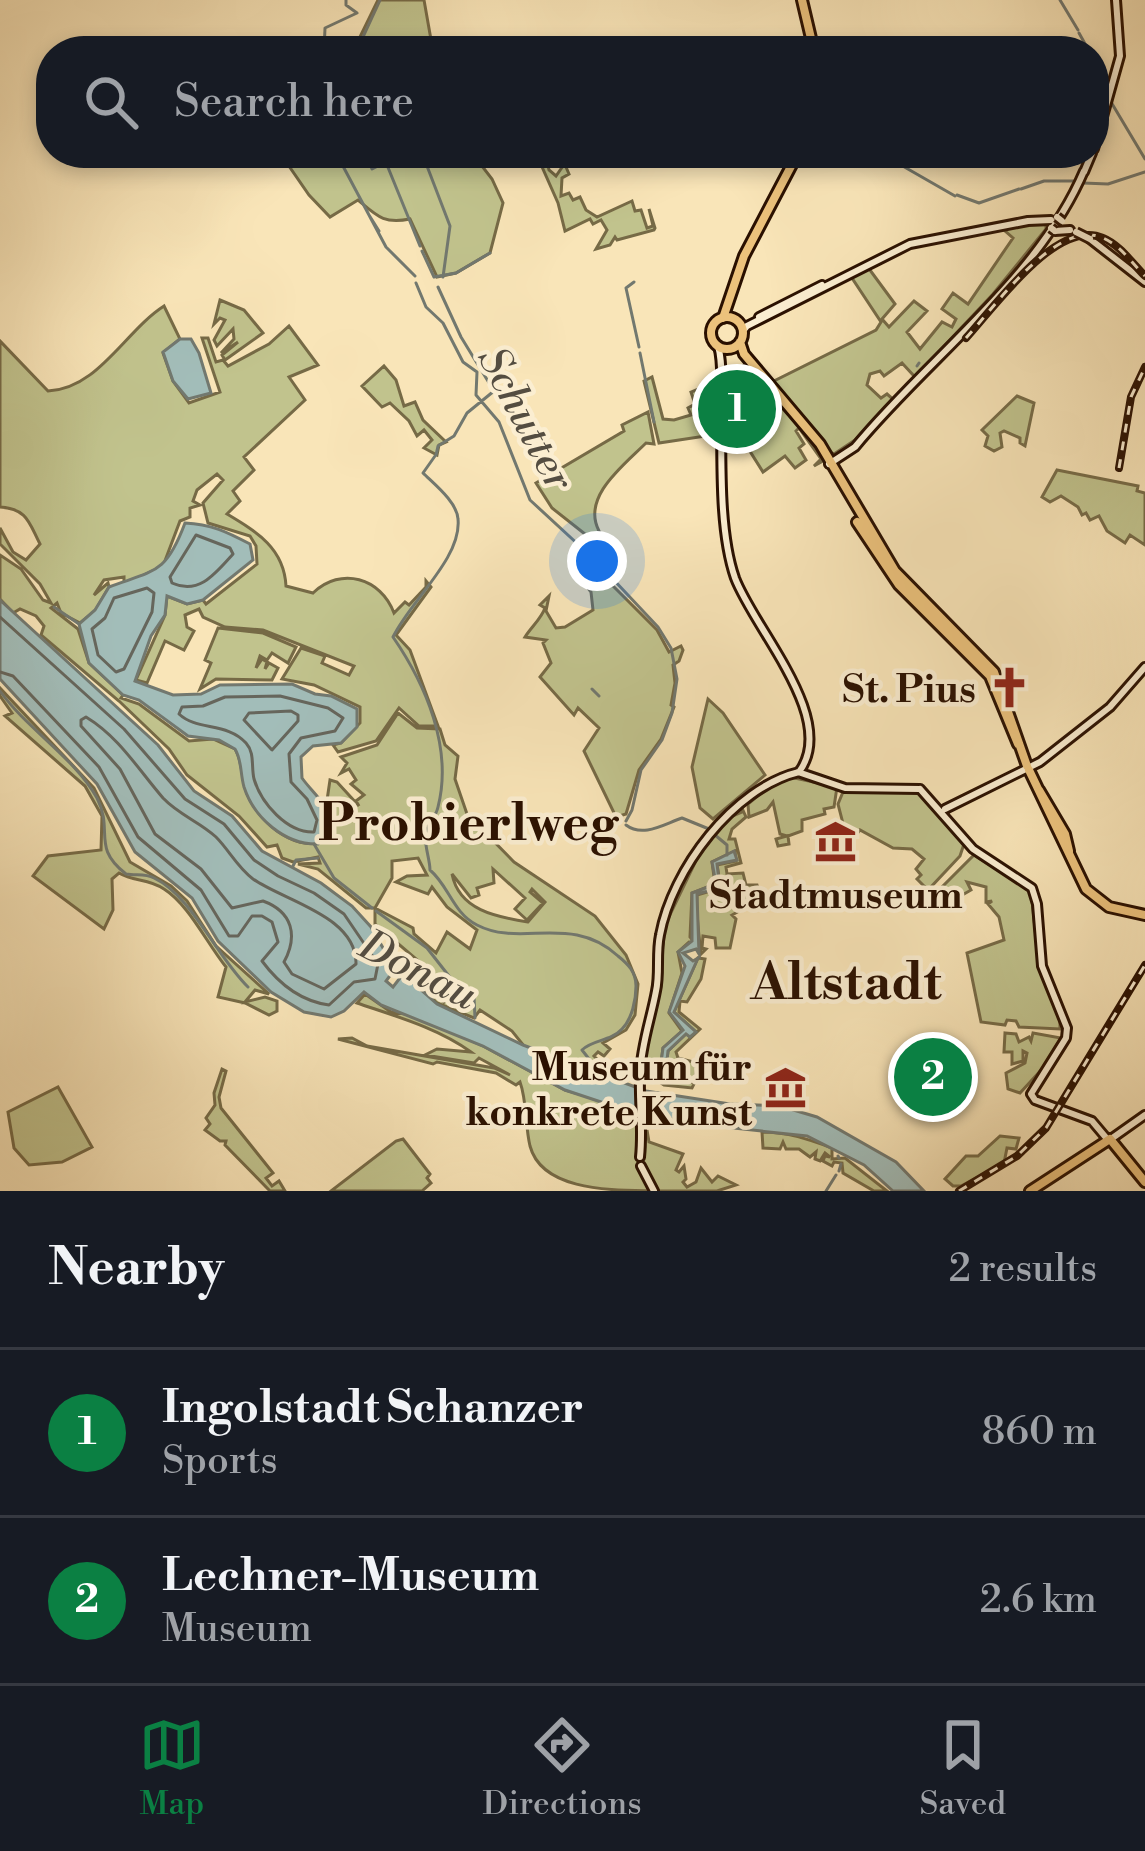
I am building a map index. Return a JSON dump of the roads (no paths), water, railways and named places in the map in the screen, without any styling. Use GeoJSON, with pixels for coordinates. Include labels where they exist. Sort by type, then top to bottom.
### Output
{"type":"FeatureCollection","features":[{"type":"Feature","properties":{"kind":"main road"},"geometry":{"type":"LineString","coordinates":[[802,0],[810,36]]}},
{"type":"Feature","properties":{"kind":"main road"},"geometry":{"type":"LineString","coordinates":[[1113,20],[1117,3]]}},
{"type":"Feature","properties":{"kind":"main road"},"geometry":{"type":"LineString","coordinates":[[1109,102],[1121,48],[1117,3]]}},
{"type":"Feature","properties":{"kind":"main road"},"geometry":{"type":"LineString","coordinates":[[790,168],[744,256],[730,304],[733,333],[740,351],[831,459]]}},
{"type":"Feature","properties":{"kind":"main road"},"geometry":{"type":"LineString","coordinates":[[1007,283],[1057,225],[1085,169]]}},
{"type":"Feature","properties":{"kind":"main road"},"geometry":{"type":"LineString","coordinates":[[831,459],[850,452],[1020,269],[1057,225],[1085,169]]}},
{"type":"Feature","properties":{"kind":"main road"},"geometry":{"type":"LineString","coordinates":[[1020,269],[1057,224],[1085,169]]}},
{"type":"Feature","properties":{"kind":"main road"},"geometry":{"type":"LineString","coordinates":[[656,1191],[642,1166],[640,1070],[657,989],[660,933],[687,868],[707,838],[730,813],[801,772],[807,742],[806,704],[732,568],[721,378],[733,333],[917,242],[1057,225],[1090,239],[1145,282]]}},
{"type":"Feature","properties":{"kind":"main road"},"geometry":{"type":"LineString","coordinates":[[733,333],[775,309]]}},
{"type":"Feature","properties":{"kind":"main road"},"geometry":{"type":"LineString","coordinates":[[733,333],[747,357],[831,459],[895,571],[994,672],[1028,768],[1082,881],[1103,901],[1145,914]]}},
{"type":"Feature","properties":{"kind":"main road"},"geometry":{"type":"LineString","coordinates":[[733,333],[747,357]]}},
{"type":"Feature","properties":{"kind":"main road"},"geometry":{"type":"LineString","coordinates":[[945,811],[1028,768],[1089,725],[1145,668]]}},
{"type":"Feature","properties":{"kind":"main road"},"geometry":{"type":"LineString","coordinates":[[1016,736],[1043,798]]}},
{"type":"Feature","properties":{"kind":"main road"},"geometry":{"type":"LineString","coordinates":[[801,772],[845,788],[920,789],[945,811],[974,850],[1026,881],[1035,895],[1040,959],[1065,1031],[1062,1044],[1032,1087],[1033,1095],[1095,1120],[1145,1183]]}},
{"type":"Feature","properties":{"kind":"main road"},"geometry":{"type":"LineString","coordinates":[[1030,1191],[1060,1178],[1145,1115]]}},
{"type":"Feature","properties":{"kind":"water"},"geometry":{"type":"Polygon","coordinates":[[[180,339],[191,339],[211,393],[188,399],[173,381],[163,352],[180,339]]]}},
{"type":"Feature","properties":{"kind":"water"},"geometry":{"type":"Polygon","coordinates":[[[185,523],[219,529],[250,544],[253,560],[203,600],[187,604],[167,596],[165,615],[151,636],[135,681],[173,695],[201,694],[220,685],[292,684],[357,709],[357,727],[341,743],[313,746],[301,757],[302,778],[324,805],[331,830],[318,844],[283,835],[263,819],[244,787],[235,749],[219,740],[188,736],[139,700],[123,695],[89,663],[79,624],[95,610],[109,587],[148,573],[165,561],[185,523]]]}},
{"type":"Feature","properties":{"kind":"water"},"geometry":{"type":"Polygon","coordinates":[[[0,600],[158,745],[194,791],[232,816],[262,851],[352,906],[371,927],[395,969],[386,981],[393,987],[403,974],[437,1004],[523,1045],[646,1091],[780,1106],[817,1117],[896,1162],[924,1191],[893,1191],[864,1165],[807,1136],[696,1124],[565,1090],[483,1046],[381,1005],[364,992],[331,1017],[304,1012],[271,992],[218,941],[192,898],[135,852],[97,784],[0,679],[0,600]]]}},
{"type":"Feature","properties":{"kind":"water"},"geometry":{"type":"Polygon","coordinates":[[[734,851],[737,860],[717,864],[720,888],[697,894],[699,954],[696,949],[683,953],[693,961],[698,958],[674,1012],[696,1032],[690,1037],[686,1034],[668,1051],[666,1069],[658,1070],[665,1073],[664,1078],[658,1077],[654,1068],[661,1063],[663,1048],[683,1030],[669,1012],[685,966],[678,952],[692,941],[692,893],[716,884],[712,862],[734,851]]]}},
{"type":"Feature","properties":{"kind":"waterway","name":"Schutter"},"geometry":{"type":"LineString","coordinates":[[325,36],[325,28],[357,13],[346,0]]}},
{"type":"Feature","properties":{"kind":"waterway"},"geometry":{"type":"LineString","coordinates":[[363,36],[380,0]]}},
{"type":"Feature","properties":{"kind":"waterway"},"geometry":{"type":"LineString","coordinates":[[1060,0],[1078,30]]}},
{"type":"Feature","properties":{"kind":"waterway"},"geometry":{"type":"LineString","coordinates":[[1111,102],[1145,159]]}},
{"type":"Feature","properties":{"kind":"waterway","name":"Schutter"},"geometry":{"type":"LineString","coordinates":[[344,168],[386,247],[415,276]]}},
{"type":"Feature","properties":{"kind":"waterway"},"geometry":{"type":"LineString","coordinates":[[388,168],[420,246]]}},
{"type":"Feature","properties":{"kind":"waterway"},"geometry":{"type":"LineString","coordinates":[[428,168],[450,226],[443,277]]}},
{"type":"Feature","properties":{"kind":"waterway"},"geometry":{"type":"LineString","coordinates":[[906,168],[955,196]]}},
{"type":"Feature","properties":{"kind":"waterway"},"geometry":{"type":"LineString","coordinates":[[1083,183],[1108,184],[1145,172]]}},
{"type":"Feature","properties":{"kind":"waterway"},"geometry":{"type":"LineString","coordinates":[[1021,189],[1044,181],[1074,181]]}},
{"type":"Feature","properties":{"kind":"waterway"},"geometry":{"type":"LineString","coordinates":[[957,195],[979,203],[1019,189]]}},
{"type":"Feature","properties":{"kind":"waterway","name":"Schutter"},"geometry":{"type":"LineString","coordinates":[[369,215],[379,231]]}},
{"type":"Feature","properties":{"kind":"waterway"},"geometry":{"type":"LineString","coordinates":[[422,251],[434,277],[456,273],[490,253]]}},
{"type":"Feature","properties":{"kind":"waterway"},"geometry":{"type":"LineString","coordinates":[[634,282],[626,288],[639,347]]}},
{"type":"Feature","properties":{"kind":"waterway","name":"Schutter"},"geometry":{"type":"LineString","coordinates":[[416,283],[426,307],[443,323],[463,362],[477,372],[476,395],[499,422],[530,500],[595,560],[658,627],[671,648],[677,679],[672,713],[662,740],[641,770],[626,821]]}},
{"type":"Feature","properties":{"kind":"waterway"},"geometry":{"type":"LineString","coordinates":[[436,455],[438,446],[454,436],[467,413],[494,391],[438,287]]}},
{"type":"Feature","properties":{"kind":"waterway"},"geometry":{"type":"LineString","coordinates":[[640,353],[654,422]]}},
{"type":"Feature","properties":{"kind":"waterway"},"geometry":{"type":"LineString","coordinates":[[435,456],[423,473],[454,506],[457,534],[444,564],[393,637],[426,696],[439,740],[442,785],[425,836],[430,870],[462,914],[477,925],[511,934],[582,936],[600,943],[628,965],[636,986],[628,1020],[617,1033],[582,1050],[604,1078]]}},
{"type":"Feature","properties":{"kind":"waterway"},"geometry":{"type":"LineString","coordinates":[[54,607],[79,624]]}},
{"type":"Feature","properties":{"kind":"waterway"},"geometry":{"type":"LineString","coordinates":[[592,689],[599,696]]}},
{"type":"Feature","properties":{"kind":"waterway"},"geometry":{"type":"LineString","coordinates":[[0,691],[64,756],[97,798],[106,847],[115,864],[126,874],[151,876],[180,898],[248,987]]}},
{"type":"Feature","properties":{"kind":"waterway","name":"Schutter"},"geometry":{"type":"LineString","coordinates":[[626,825],[646,830],[682,818],[709,829]]}},
{"type":"Feature","properties":{"kind":"waterway","name":"Schutter"},"geometry":{"type":"LineString","coordinates":[[715,835],[727,845],[727,855]]}},
{"type":"Feature","properties":{"kind":"waterway","name":"Donau"},"geometry":{"type":"LineString","coordinates":[[314,844],[334,878],[372,908]]}},
{"type":"Feature","properties":{"kind":"waterway"},"geometry":{"type":"LineString","coordinates":[[293,866],[296,860],[318,858]]}},
{"type":"Feature","properties":{"kind":"waterway","name":"Donau"},"geometry":{"type":"LineString","coordinates":[[376,911],[427,948],[456,985],[474,997],[475,1018]]}},
{"type":"Feature","properties":{"kind":"waterway"},"geometry":{"type":"LineString","coordinates":[[839,1171],[841,1164]]}},
{"type":"Feature","properties":{"kind":"waterway"},"geometry":{"type":"LineString","coordinates":[[826,1191],[836,1175]]}},
{"type":"Feature","properties":{"kind":"railway"},"geometry":{"type":"LineString","coordinates":[[966,338],[1028,269],[1066,241],[1085,235],[1103,238],[1145,276]]}},
{"type":"Feature","properties":{"kind":"railway"},"geometry":{"type":"LineString","coordinates":[[1119,468],[1131,397],[1145,367]]}},
{"type":"Feature","properties":{"kind":"railway"},"geometry":{"type":"LineString","coordinates":[[959,1191],[1017,1156],[1046,1128],[1145,965]]}},
{"type":"Feature","properties":{"kind":"place","name":"Ingolstadt Schanzer"},"geometry":{"type":"Point","coordinates":[737,409]}},
{"type":"Feature","properties":{"kind":"place","name":"St. Pius"},"geometry":{"type":"Point","coordinates":[1010,688]}},
{"type":"Feature","properties":{"kind":"place","name":"Stadtmuseum"},"geometry":{"type":"Point","coordinates":[836,842]}},
{"type":"Feature","properties":{"kind":"place","name":"Lechner-Museum"},"geometry":{"type":"Point","coordinates":[933,1077]}},
{"type":"Feature","properties":{"kind":"place","name":"Museum für konkrete Kunst"},"geometry":{"type":"Point","coordinates":[786,1088]}},
{"type":"Feature","properties":{"kind":"district","name":"Probierlweg"},"geometry":{"type":"Point","coordinates":[468,822]}},
{"type":"Feature","properties":{"kind":"district","name":"Altstadt"},"geometry":{"type":"Point","coordinates":[846,981]}}]}
